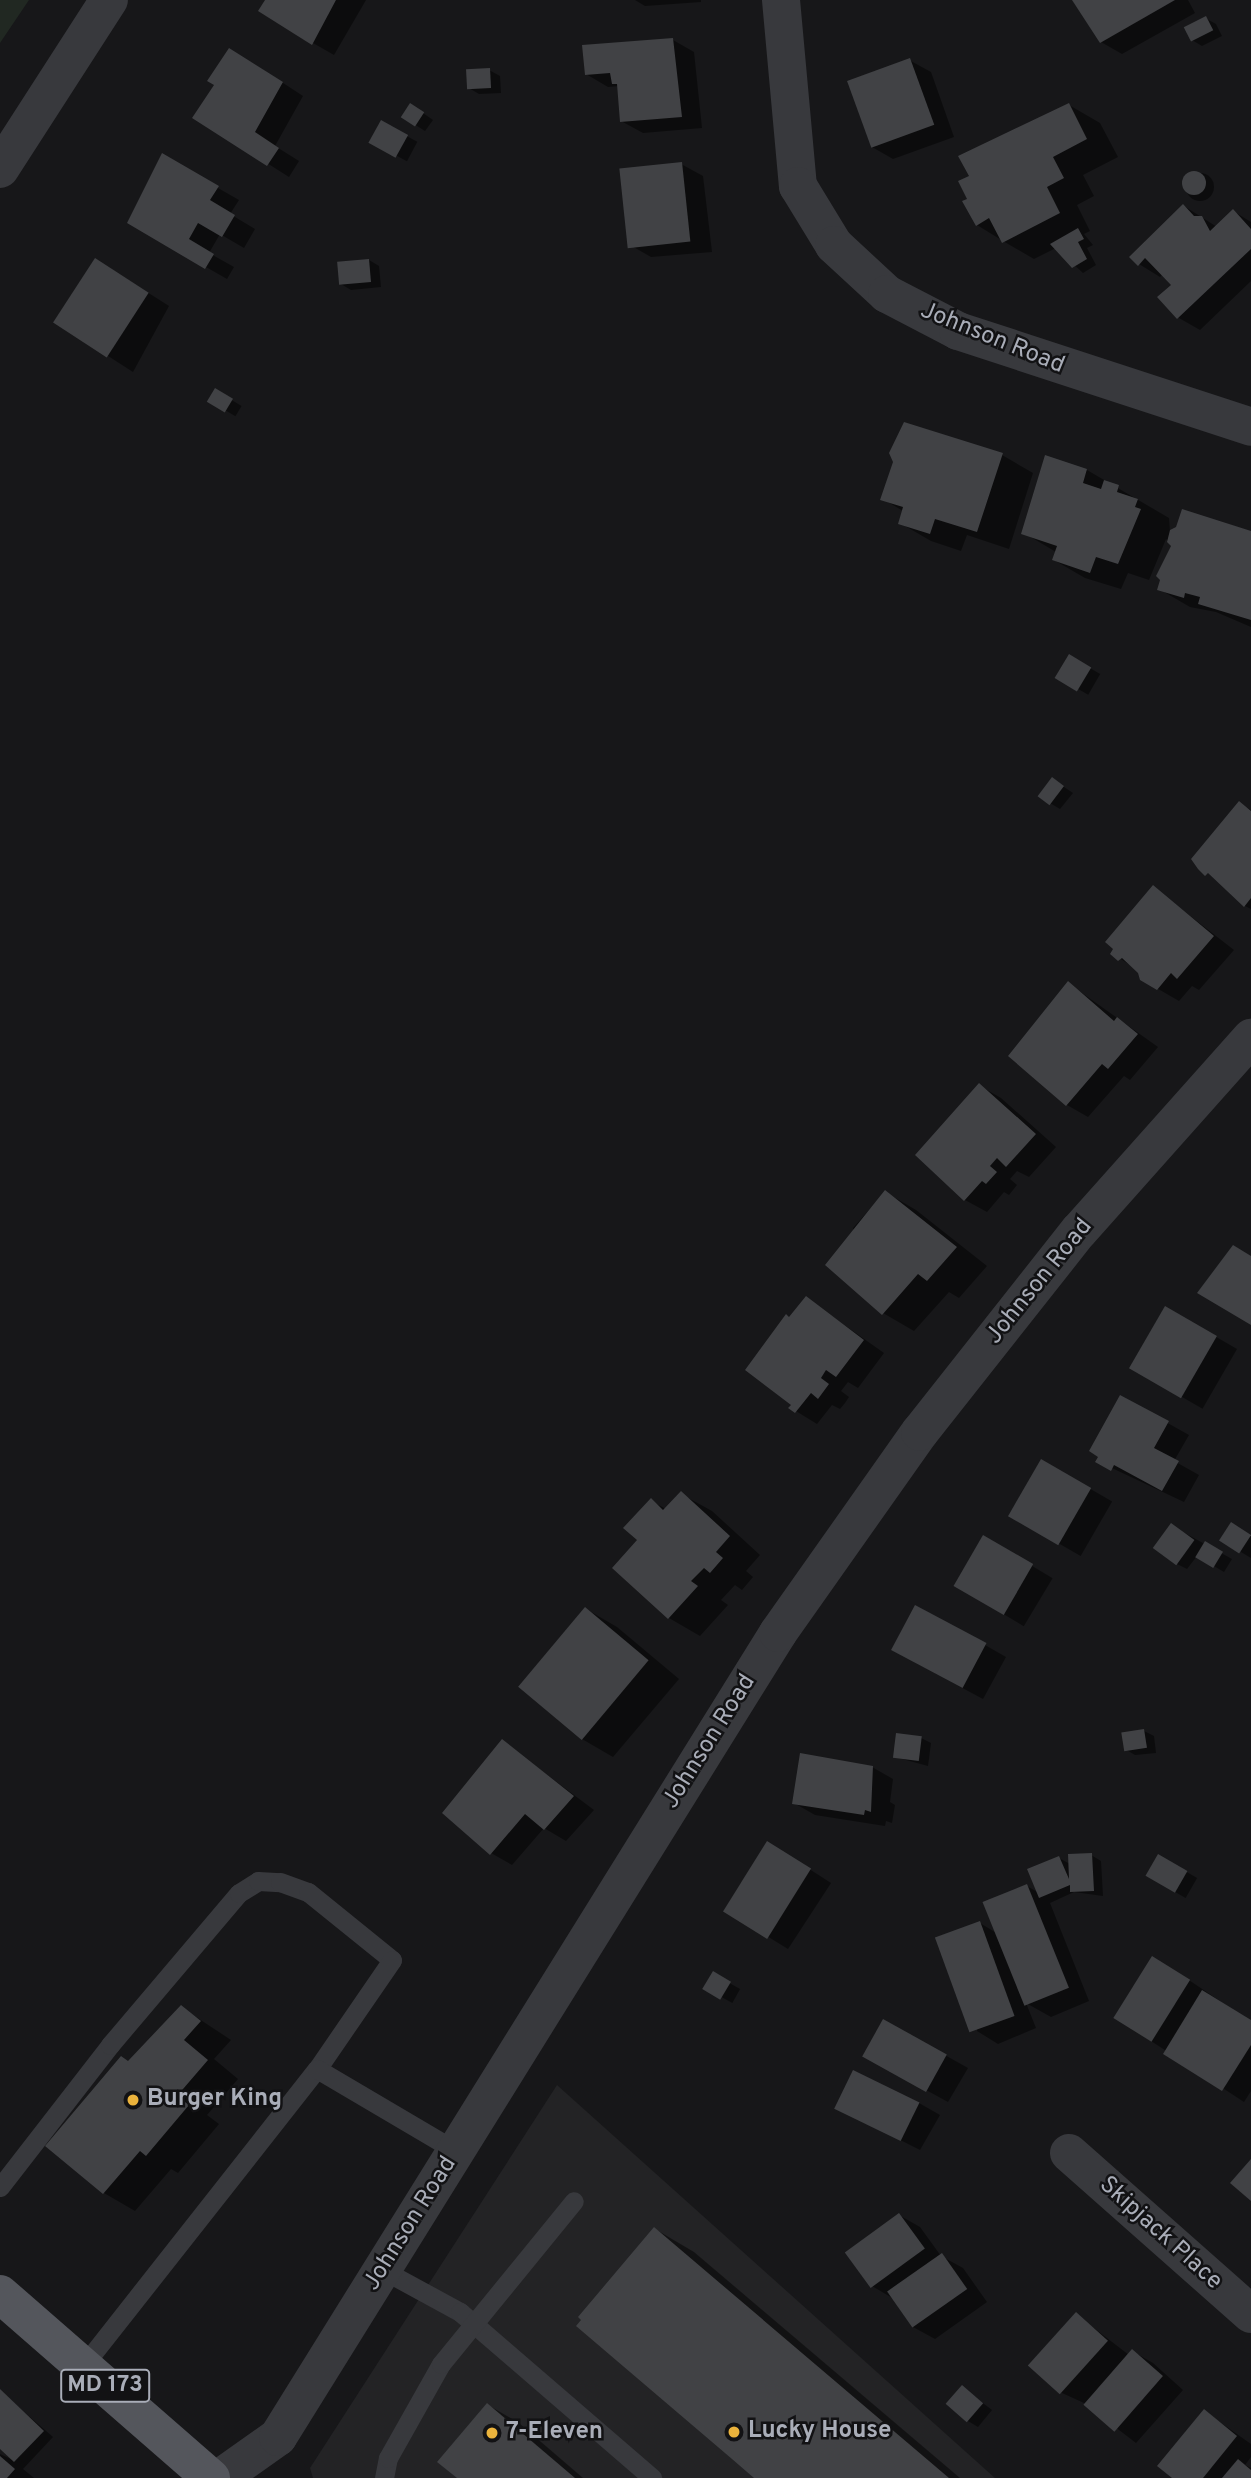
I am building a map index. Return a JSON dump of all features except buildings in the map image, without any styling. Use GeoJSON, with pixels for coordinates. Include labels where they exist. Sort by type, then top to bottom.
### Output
{"type":"FeatureCollection","features":[{"type":"Feature","properties":{"kind":"main road","name":"MD 173"},"geometry":{"type":"LineString","coordinates":[[0,2294],[211,2478]]}},
{"type":"Feature","properties":{"kind":"street"},"geometry":{"type":"LineString","coordinates":[[0,169],[109,0]]}},
{"type":"Feature","properties":{"kind":"street","name":"Johnson Road"},"geometry":{"type":"LineString","coordinates":[[781,0],[798,186],[842,253],[887,294],[958,331],[1251,428]]}},
{"type":"Feature","properties":{"kind":"street","name":"Johnson Road"},"geometry":{"type":"LineString","coordinates":[[220,2478],[278,2437],[778,1633],[919,1432],[1079,1231],[1251,1038]]}},
{"type":"Feature","properties":{"kind":"street","name":"Skipjack Place"},"geometry":{"type":"LineString","coordinates":[[1069,2153],[1251,2314]]}},
{"type":"Feature","properties":{"kind":"lane"},"geometry":{"type":"LineString","coordinates":[[0,2187],[110,2045],[239,1893],[258,1881],[280,1882],[308,1892],[392,1960],[317,2069],[83,2366]]}},
{"type":"Feature","properties":{"kind":"lane"},"geometry":{"type":"LineString","coordinates":[[317,2069],[456,2151]]}},
{"type":"Feature","properties":{"kind":"lane"},"geometry":{"type":"LineString","coordinates":[[384,2478],[388,2458],[441,2364],[574,2201]]}},
{"type":"Feature","properties":{"kind":"lane"},"geometry":{"type":"LineString","coordinates":[[383,2270],[460,2312],[652,2478]]}},
{"type":"Feature","properties":{"kind":"shaded area"},"geometry":{"type":"Polygon","coordinates":[[[0,0],[29,0],[0,43],[0,0]]]}},
{"type":"Feature","properties":{"kind":"shaded area"},"geometry":{"type":"Polygon","coordinates":[[[557,2085],[995,2478],[313,2478],[310,2468],[557,2085]]]}},
{"type":"Feature","properties":{"kind":"place","name":"Burger King"},"geometry":{"type":"Point","coordinates":[133,2100]}},
{"type":"Feature","properties":{"kind":"place","name":"Lucky House"},"geometry":{"type":"Point","coordinates":[734,2432]}},
{"type":"Feature","properties":{"kind":"place","name":"7-Eleven"},"geometry":{"type":"Point","coordinates":[492,2433]}}]}
